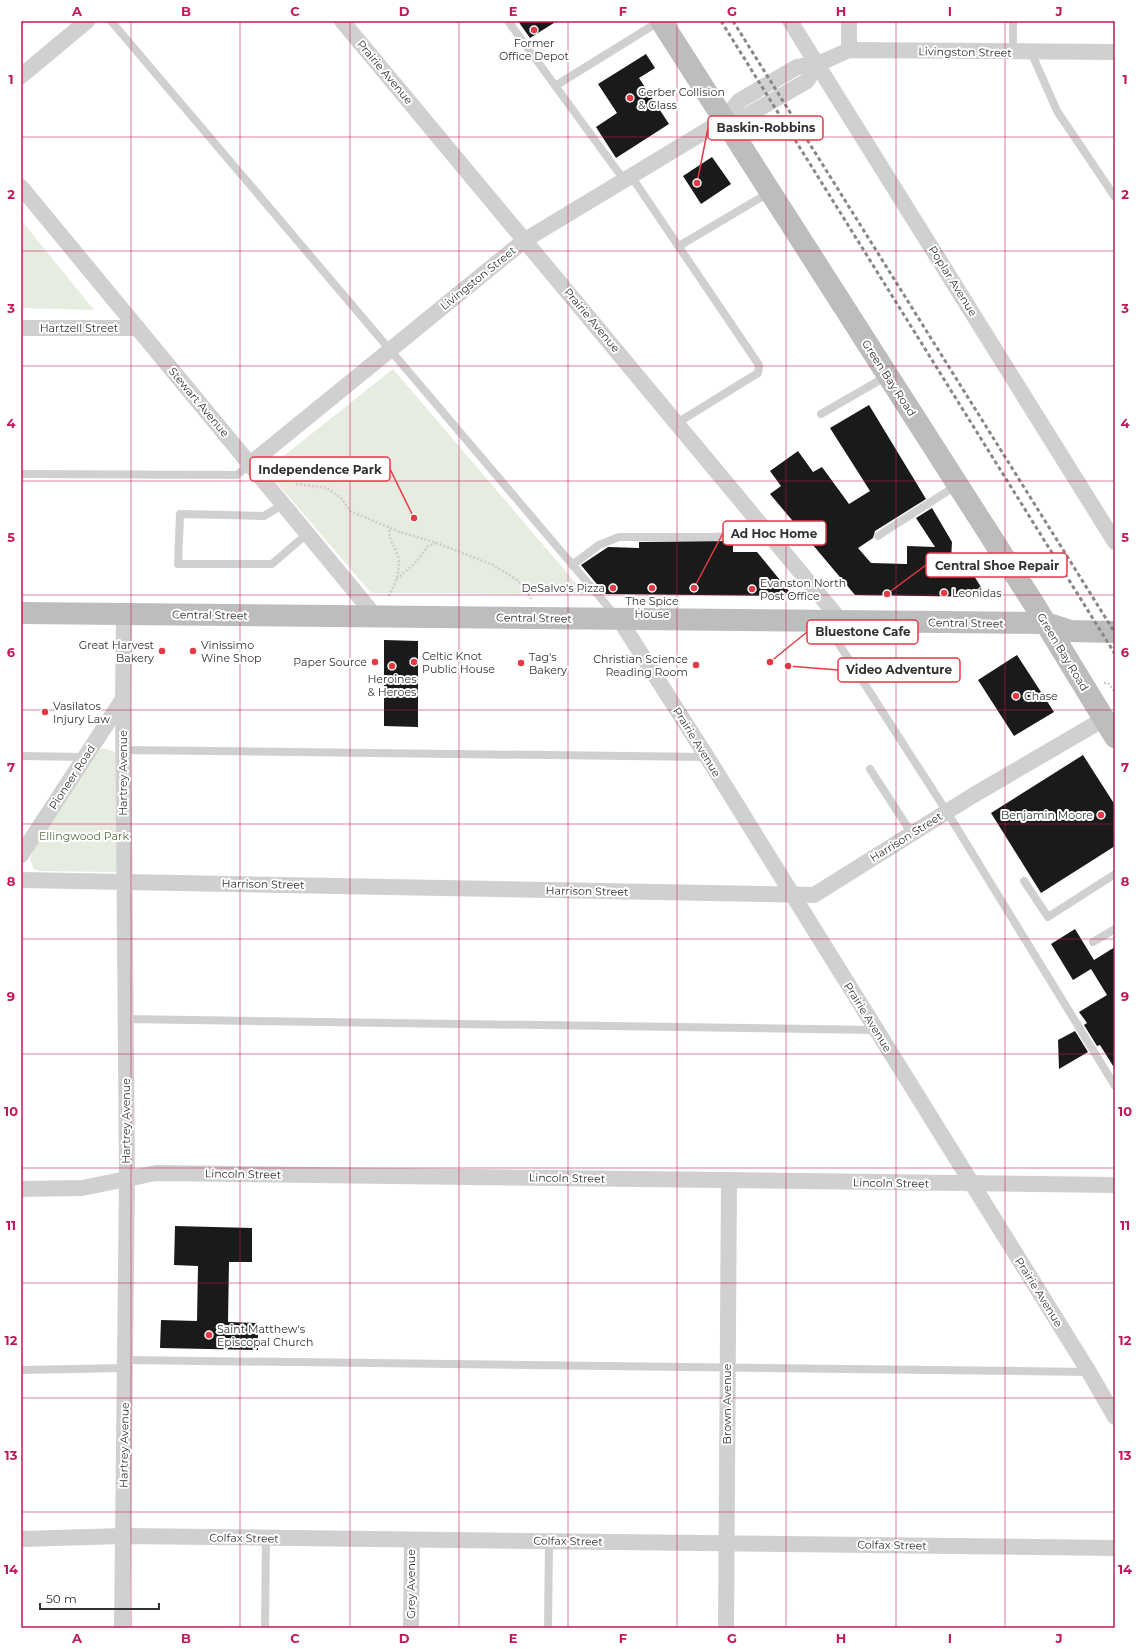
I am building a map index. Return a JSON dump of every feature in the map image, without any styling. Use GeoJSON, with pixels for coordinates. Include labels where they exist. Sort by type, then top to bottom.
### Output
{"type":"FeatureCollection","features":[{"type":"Feature","properties":{"kind":"main road","name":"Green Bay Road"},"geometry":{"type":"LineString","coordinates":[[660,21],[958,485],[1115,737]]}},
{"type":"Feature","properties":{"kind":"main road","name":"Central Street"},"geometry":{"type":"LineString","coordinates":[[21,613],[1046,624],[1070,631],[1115,632]]}},
{"type":"Feature","properties":{"kind":"main road","name":"Central Street"},"geometry":{"type":"LineString","coordinates":[[1046,624],[1063,618],[1115,619]]}},
{"type":"Feature","properties":{"kind":"street"},"geometry":{"type":"LineString","coordinates":[[21,76],[87,21]]}},
{"type":"Feature","properties":{"kind":"street","name":"Prairie Avenue"},"geometry":{"type":"LineString","coordinates":[[342,21],[762,526],[832,621]]}},
{"type":"Feature","properties":{"kind":"street","name":"Poplar Avenue"},"geometry":{"type":"LineString","coordinates":[[790,21],[1115,542]]}},
{"type":"Feature","properties":{"kind":"street"},"geometry":{"type":"LineString","coordinates":[[848,50],[849,21]]}},
{"type":"Feature","properties":{"kind":"street","name":"Livingston Street"},"geometry":{"type":"LineString","coordinates":[[250,464],[525,240],[724,120],[739,101],[797,67],[818,64],[848,50],[1115,52]]}},
{"type":"Feature","properties":{"kind":"street","name":"Stewart Avenue"},"geometry":{"type":"LineString","coordinates":[[21,187],[376,617]]}},
{"type":"Feature","properties":{"kind":"street","name":"Hartzell Street"},"geometry":{"type":"LineString","coordinates":[[21,328],[137,328]]}},
{"type":"Feature","properties":{"kind":"street","name":"Hartrey Avenue"},"geometry":{"type":"LineString","coordinates":[[122,1628],[127,1178],[122,699],[124,614]]}},
{"type":"Feature","properties":{"kind":"street","name":"Prairie Avenue"},"geometry":{"type":"LineString","coordinates":[[619,619],[707,757],[1089,1372],[1115,1417]]}},
{"type":"Feature","properties":{"kind":"street","name":"Pioneer Road"},"geometry":{"type":"LineString","coordinates":[[21,855],[122,699]]}},
{"type":"Feature","properties":{"kind":"street","name":"Harrison Street"},"geometry":{"type":"LineString","coordinates":[[21,880],[814,895],[947,812],[1104,719]]}},
{"type":"Feature","properties":{"kind":"street","name":"Lincoln Street"},"geometry":{"type":"LineString","coordinates":[[21,1189],[82,1188],[156,1173],[1115,1185]]}},
{"type":"Feature","properties":{"kind":"street","name":"Brown Avenue"},"geometry":{"type":"LineString","coordinates":[[726,1628],[729,1180]]}},
{"type":"Feature","properties":{"kind":"street","name":"Colfax Street"},"geometry":{"type":"LineString","coordinates":[[21,1539],[123,1536],[1115,1548]]}},
{"type":"Feature","properties":{"kind":"street","name":"Grey Avenue"},"geometry":{"type":"LineString","coordinates":[[411,1628],[412,1540]]}},
{"type":"Feature","properties":{"kind":"lane"},"geometry":{"type":"LineString","coordinates":[[111,21],[619,619]]}},
{"type":"Feature","properties":{"kind":"lane"},"geometry":{"type":"LineString","coordinates":[[508,21],[555,86],[679,246],[759,365],[758,373],[677,423]]}},
{"type":"Feature","properties":{"kind":"lane"},"geometry":{"type":"LineString","coordinates":[[555,86],[660,21]]}},
{"type":"Feature","properties":{"kind":"lane"},"geometry":{"type":"LineString","coordinates":[[1013,21],[1013,52]]}},
{"type":"Feature","properties":{"kind":"lane"},"geometry":{"type":"LineString","coordinates":[[1031,52],[1057,111],[1115,197]]}},
{"type":"Feature","properties":{"kind":"lane"},"geometry":{"type":"LineString","coordinates":[[679,246],[770,192]]}},
{"type":"Feature","properties":{"kind":"lane"},"geometry":{"type":"LineString","coordinates":[[821,414],[888,376]]}},
{"type":"Feature","properties":{"kind":"lane"},"geometry":{"type":"LineString","coordinates":[[21,474],[238,475],[250,464]]}},
{"type":"Feature","properties":{"kind":"lane"},"geometry":{"type":"LineString","coordinates":[[878,536],[958,485]]}},
{"type":"Feature","properties":{"kind":"lane"},"geometry":{"type":"LineString","coordinates":[[284,504],[264,516],[180,514],[178,564],[272,564],[308,533]]}},
{"type":"Feature","properties":{"kind":"lane"},"geometry":{"type":"LineString","coordinates":[[572,565],[599,545],[619,537],[742,535],[762,526]]}},
{"type":"Feature","properties":{"kind":"lane"},"geometry":{"type":"LineString","coordinates":[[832,621],[1115,1086]]}},
{"type":"Feature","properties":{"kind":"lane"},"geometry":{"type":"LineString","coordinates":[[123,750],[707,757]]}},
{"type":"Feature","properties":{"kind":"lane"},"geometry":{"type":"LineString","coordinates":[[21,756],[85,757]]}},
{"type":"Feature","properties":{"kind":"lane"},"geometry":{"type":"LineString","coordinates":[[870,769],[912,834]]}},
{"type":"Feature","properties":{"kind":"lane"},"geometry":{"type":"LineString","coordinates":[[1024,881],[1048,917],[1115,874]]}},
{"type":"Feature","properties":{"kind":"lane"},"geometry":{"type":"LineString","coordinates":[[1093,942],[1115,929]]}},
{"type":"Feature","properties":{"kind":"lane"},"geometry":{"type":"LineString","coordinates":[[126,1019],[876,1030]]}},
{"type":"Feature","properties":{"kind":"lane"},"geometry":{"type":"LineString","coordinates":[[21,1370],[125,1364],[728,1367],[1089,1372]]}},
{"type":"Feature","properties":{"kind":"lane"},"geometry":{"type":"LineString","coordinates":[[265,1628],[266,1538]]}},
{"type":"Feature","properties":{"kind":"lane"},"geometry":{"type":"LineString","coordinates":[[548,1628],[549,1541]]}},
{"type":"Feature","properties":{"kind":"path"},"geometry":{"type":"LineString","coordinates":[[296,484],[327,488],[336,493],[350,511],[390,527],[437,543],[464,555],[481,560],[508,573],[526,589],[532,600]]}},
{"type":"Feature","properties":{"kind":"path"},"geometry":{"type":"LineString","coordinates":[[390,527],[388,535],[398,559],[397,579]]}},
{"type":"Feature","properties":{"kind":"path"},"geometry":{"type":"LineString","coordinates":[[389,596],[397,579],[416,561],[428,546],[437,543]]}},
{"type":"Feature","properties":{"kind":"path"},"geometry":{"type":"LineString","coordinates":[[1108,683],[1115,692]]}},
{"type":"Feature","properties":{"kind":"green space"},"geometry":{"type":"Polygon","coordinates":[[[21,220],[94,310],[21,308],[21,220]]]}},
{"type":"Feature","properties":{"kind":"green space"},"geometry":{"type":"Polygon","coordinates":[[[393,369],[585,594],[371,593],[266,470],[393,369]]]}},
{"type":"Feature","properties":{"kind":"green space","name":"Ellingwood Park"},"geometry":{"type":"Polygon","coordinates":[[[101,749],[107,749],[117,753],[118,869],[116,872],[111,872],[40,871],[34,869],[30,859],[33,851],[96,752],[101,749]]]}},
{"type":"Feature","properties":{"kind":"building","name":"Former Office Depot"},"geometry":{"type":"Polygon","coordinates":[[[518,21],[557,21],[530,38],[518,21]]]}},
{"type":"Feature","properties":{"kind":"building","name":"Gerber Collision & Glass"},"geometry":{"type":"Polygon","coordinates":[[[646,54],[655,68],[639,78],[669,124],[616,158],[596,127],[617,113],[598,84],[646,54]]]}},
{"type":"Feature","properties":{"kind":"building"},"geometry":{"type":"Polygon","coordinates":[[[712,157],[731,184],[701,204],[683,176],[712,157]]]}},
{"type":"Feature","properties":{"kind":"building"},"geometry":{"type":"Polygon","coordinates":[[[869,405],[926,499],[875,531],[873,538],[858,548],[871,563],[907,564],[907,546],[935,547],[916,518],[932,508],[952,542],[951,560],[965,561],[987,597],[855,595],[770,494],[781,486],[770,471],[798,451],[813,472],[822,467],[849,504],[870,491],[830,428],[869,405]]]}},
{"type":"Feature","properties":{"kind":"building"},"geometry":{"type":"Polygon","coordinates":[[[733,541],[733,552],[757,552],[793,596],[605,594],[581,565],[608,547],[639,548],[639,542],[733,541]]]}},
{"type":"Feature","properties":{"kind":"building"},"geometry":{"type":"Polygon","coordinates":[[[384,640],[418,641],[418,727],[384,726],[384,640]]]}},
{"type":"Feature","properties":{"kind":"building","name":"Chase"},"geometry":{"type":"Polygon","coordinates":[[[1017,655],[1054,712],[1014,736],[978,680],[1017,655]]]}},
{"type":"Feature","properties":{"kind":"building"},"geometry":{"type":"Polygon","coordinates":[[[1083,755],[1115,805],[1115,846],[1041,893],[991,813],[1083,755]]]}},
{"type":"Feature","properties":{"kind":"building"},"geometry":{"type":"Polygon","coordinates":[[[1075,929],[1094,960],[1115,947],[1115,1069],[1100,1045],[1097,1046],[1084,1025],[1087,1023],[1079,1012],[1107,995],[1091,969],[1073,980],[1051,944],[1075,929]]]}},
{"type":"Feature","properties":{"kind":"building"},"geometry":{"type":"Polygon","coordinates":[[[1075,1031],[1088,1052],[1059,1069],[1058,1040],[1075,1031]]]}},
{"type":"Feature","properties":{"kind":"building"},"geometry":{"type":"Polygon","coordinates":[[[175,1226],[252,1228],[252,1262],[229,1262],[228,1322],[258,1323],[258,1350],[160,1348],[161,1320],[197,1321],[198,1266],[174,1265],[175,1226]]]}},
{"type":"Feature","properties":{"kind":"railway"},"geometry":{"type":"LineString","coordinates":[[721,21],[1115,654]]}},
{"type":"Feature","properties":{"kind":"railway"},"geometry":{"type":"LineString","coordinates":[[733,21],[1115,633]]}},
{"type":"Feature","properties":{"kind":"place","name":"Former Office Depot"},"geometry":{"type":"Point","coordinates":[534,30]}},
{"type":"Feature","properties":{"kind":"place","name":"Gerber Collision & Glass"},"geometry":{"type":"Point","coordinates":[630,98]}},
{"type":"Feature","properties":{"kind":"place","name":"Baskin-Robbins"},"geometry":{"type":"Point","coordinates":[697,183]}},
{"type":"Feature","properties":{"kind":"place","name":"Independence Park"},"geometry":{"type":"Point","coordinates":[414,518]}},
{"type":"Feature","properties":{"kind":"place","name":"DeSalvo's Pizza"},"geometry":{"type":"Point","coordinates":[613,588]}},
{"type":"Feature","properties":{"kind":"place","name":"The Spice House"},"geometry":{"type":"Point","coordinates":[652,588]}},
{"type":"Feature","properties":{"kind":"place","name":"Ad Hoc Home"},"geometry":{"type":"Point","coordinates":[694,588]}},
{"type":"Feature","properties":{"kind":"place","name":"Evanston North Post Office"},"geometry":{"type":"Point","coordinates":[752,589]}},
{"type":"Feature","properties":{"kind":"place","name":"Leonidas"},"geometry":{"type":"Point","coordinates":[944,593]}},
{"type":"Feature","properties":{"kind":"place","name":"Central Shoe Repair"},"geometry":{"type":"Point","coordinates":[887,594]}},
{"type":"Feature","properties":{"kind":"place","name":"Great Harvest Bakery"},"geometry":{"type":"Point","coordinates":[162,651]}},
{"type":"Feature","properties":{"kind":"place","name":"Vinissimo Wine Shop"},"geometry":{"type":"Point","coordinates":[193,651]}},
{"type":"Feature","properties":{"kind":"place","name":"Paper Source"},"geometry":{"type":"Point","coordinates":[375,662]}},
{"type":"Feature","properties":{"kind":"place","name":"Celtic Knot Public House"},"geometry":{"type":"Point","coordinates":[414,662]}},
{"type":"Feature","properties":{"kind":"place","name":"Bluestone Cafe"},"geometry":{"type":"Point","coordinates":[770,662]}},
{"type":"Feature","properties":{"kind":"place","name":"Tag's Bakery"},"geometry":{"type":"Point","coordinates":[521,663]}},
{"type":"Feature","properties":{"kind":"place","name":"Christian Science Reading Room"},"geometry":{"type":"Point","coordinates":[696,665]}},
{"type":"Feature","properties":{"kind":"place","name":"Heroines & Heroes"},"geometry":{"type":"Point","coordinates":[392,666]}},
{"type":"Feature","properties":{"kind":"place","name":"Video Adventure"},"geometry":{"type":"Point","coordinates":[788,666]}},
{"type":"Feature","properties":{"kind":"place","name":"Chase"},"geometry":{"type":"Point","coordinates":[1016,696]}},
{"type":"Feature","properties":{"kind":"place","name":"Vasilatos Injury Law"},"geometry":{"type":"Point","coordinates":[45,712]}},
{"type":"Feature","properties":{"kind":"place","name":"Benjamin Moore"},"geometry":{"type":"Point","coordinates":[1101,815]}},
{"type":"Feature","properties":{"kind":"place","name":"Saint Matthew's Episcopal Church"},"geometry":{"type":"Point","coordinates":[209,1335]}}]}
